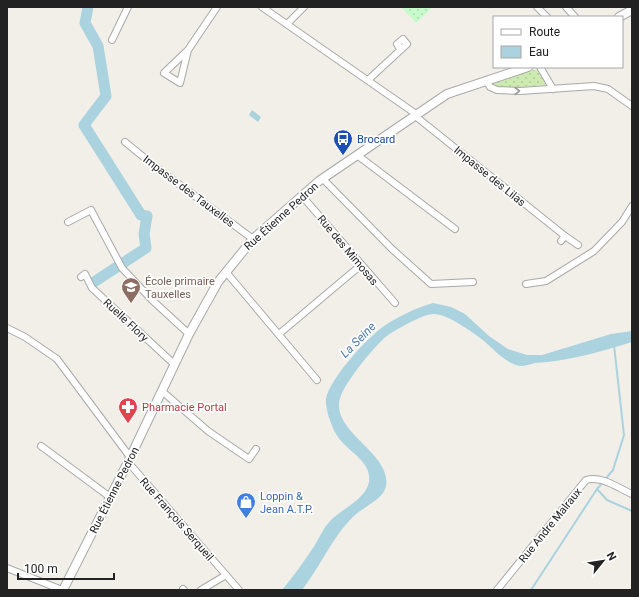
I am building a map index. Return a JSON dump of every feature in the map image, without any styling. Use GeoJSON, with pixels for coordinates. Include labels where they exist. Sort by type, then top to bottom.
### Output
{"type":"FeatureCollection","features":[{"type":"Feature","properties":{"kind":"street"},"geometry":{"type":"LineString","coordinates":[[112,40],[128,7]]}},
{"type":"Feature","properties":{"kind":"street"},"geometry":{"type":"LineString","coordinates":[[188,50],[180,83],[164,73],[188,50],[216,7]]}},
{"type":"Feature","properties":{"kind":"street","name":"Impasse des Lilas"},"geometry":{"type":"LineString","coordinates":[[262,7],[368,80],[415,115],[578,245]]}},
{"type":"Feature","properties":{"kind":"street"},"geometry":{"type":"LineString","coordinates":[[286,24],[304,7]]}},
{"type":"Feature","properties":{"kind":"street"},"geometry":{"type":"LineString","coordinates":[[538,7],[546,16]]}},
{"type":"Feature","properties":{"kind":"street"},"geometry":{"type":"LineString","coordinates":[[566,7],[574,16]]}},
{"type":"Feature","properties":{"kind":"street"},"geometry":{"type":"LineString","coordinates":[[622,16],[632,10]]}},
{"type":"Feature","properties":{"kind":"street"},"geometry":{"type":"LineString","coordinates":[[368,80],[401,50]]}},
{"type":"Feature","properties":{"kind":"street","name":"Rue Étienne Pedron"},"geometry":{"type":"LineString","coordinates":[[63,590],[163,392],[189,334],[226,272],[253,239],[323,179],[447,94],[525,68]]}},
{"type":"Feature","properties":{"kind":"street"},"geometry":{"type":"LineString","coordinates":[[541,68],[553,88]]}},
{"type":"Feature","properties":{"kind":"street"},"geometry":{"type":"LineString","coordinates":[[486,80],[490,87],[497,90],[520,91],[594,86],[608,88],[632,106]]}},
{"type":"Feature","properties":{"kind":"street","name":"Impasse des Tauxelles"},"geometry":{"type":"LineString","coordinates":[[125,142],[157,168],[253,239]]}},
{"type":"Feature","properties":{"kind":"street"},"geometry":{"type":"LineString","coordinates":[[357,155],[455,229]]}},
{"type":"Feature","properties":{"kind":"street"},"geometry":{"type":"LineString","coordinates":[[323,179],[392,249],[431,284],[473,282]]}},
{"type":"Feature","properties":{"kind":"street","name":"Rue des Mimosas"},"geometry":{"type":"LineString","coordinates":[[302,196],[395,303]]}},
{"type":"Feature","properties":{"kind":"street"},"geometry":{"type":"LineString","coordinates":[[526,284],[546,281],[594,251],[622,222],[632,206]]}},
{"type":"Feature","properties":{"kind":"street"},"geometry":{"type":"LineString","coordinates":[[68,222],[91,210],[120,266],[152,300],[189,334]]}},
{"type":"Feature","properties":{"kind":"street"},"geometry":{"type":"LineString","coordinates":[[561,242],[566,236]]}},
{"type":"Feature","properties":{"kind":"street"},"geometry":{"type":"LineString","coordinates":[[278,334],[361,264]]}},
{"type":"Feature","properties":{"kind":"street"},"geometry":{"type":"LineString","coordinates":[[226,272],[317,380]]}},
{"type":"Feature","properties":{"kind":"street","name":"Ruelle Flory"},"geometry":{"type":"LineString","coordinates":[[80,277],[85,274],[92,288],[175,365]]}},
{"type":"Feature","properties":{"kind":"street","name":"Rue François Serqueil"},"geometry":{"type":"LineString","coordinates":[[7,328],[57,359],[129,460],[239,590]]}},
{"type":"Feature","properties":{"kind":"street"},"geometry":{"type":"LineString","coordinates":[[163,392],[208,431],[249,459],[256,449]]}},
{"type":"Feature","properties":{"kind":"street"},"geometry":{"type":"LineString","coordinates":[[41,446],[110,497]]}},
{"type":"Feature","properties":{"kind":"street","name":"Rue Andre Malraux"},"geometry":{"type":"LineString","coordinates":[[497,590],[586,480],[593,478],[600,479],[632,494]]}},
{"type":"Feature","properties":{"kind":"street"},"geometry":{"type":"LineString","coordinates":[[7,568],[63,590]]}},
{"type":"Feature","properties":{"kind":"street"},"geometry":{"type":"LineString","coordinates":[[201,590],[226,575]]}},
{"type":"Feature","properties":{"kind":"green space"},"geometry":{"type":"Polygon","coordinates":[[[401,7],[433,7],[416,23],[401,7]]]}},
{"type":"Feature","properties":{"kind":"green space"},"geometry":{"type":"Polygon","coordinates":[[[531,69],[538,71],[546,82],[546,85],[496,89],[490,84],[492,81],[531,69]]]}},
{"type":"Feature","properties":{"kind":"water"},"geometry":{"type":"Polygon","coordinates":[[[252,110],[261,117],[258,122],[249,115],[252,110]]]}},
{"type":"Feature","properties":{"kind":"water"},"geometry":{"type":"Polygon","coordinates":[[[433,303],[451,307],[465,314],[489,336],[508,349],[527,355],[542,355],[611,334],[632,331],[632,342],[596,353],[520,366],[502,357],[481,339],[461,325],[438,314],[428,315],[416,319],[387,336],[369,354],[350,379],[342,393],[339,406],[342,418],[379,462],[385,473],[386,486],[384,491],[377,499],[354,516],[346,524],[302,590],[282,590],[313,548],[328,523],[359,499],[367,488],[369,482],[367,468],[338,437],[329,419],[326,399],[334,380],[359,349],[384,326],[420,307],[433,303]]]}},
{"type":"Feature","properties":{"kind":"waterway"},"geometry":{"type":"LineString","coordinates":[[88,7],[85,23],[98,46],[106,96],[84,125],[141,215],[147,216],[144,234],[146,248],[94,282]]}},
{"type":"Feature","properties":{"kind":"waterway"},"geometry":{"type":"LineString","coordinates":[[531,590],[597,489],[613,470],[624,435],[614,345]]}},
{"type":"Feature","properties":{"kind":"waterway"},"geometry":{"type":"LineString","coordinates":[[597,489],[607,500],[632,511]]}},
{"type":"Feature","properties":{"kind":"place","name":"Brocard"},"geometry":{"type":"Point","coordinates":[343,156]}},
{"type":"Feature","properties":{"kind":"place","name":"École primaire Tauxelles"},"geometry":{"type":"Point","coordinates":[131,304]}},
{"type":"Feature","properties":{"kind":"place","name":"Pharmacie Portal"},"geometry":{"type":"Point","coordinates":[128,424]}},
{"type":"Feature","properties":{"kind":"place","name":"Loppin & Jean A.T.P."},"geometry":{"type":"Point","coordinates":[246,519]}},
{"type":"Feature","properties":{"kind":"water label","name":"La Seine"},"geometry":{"type":"Point","coordinates":[358,340]}}]}
